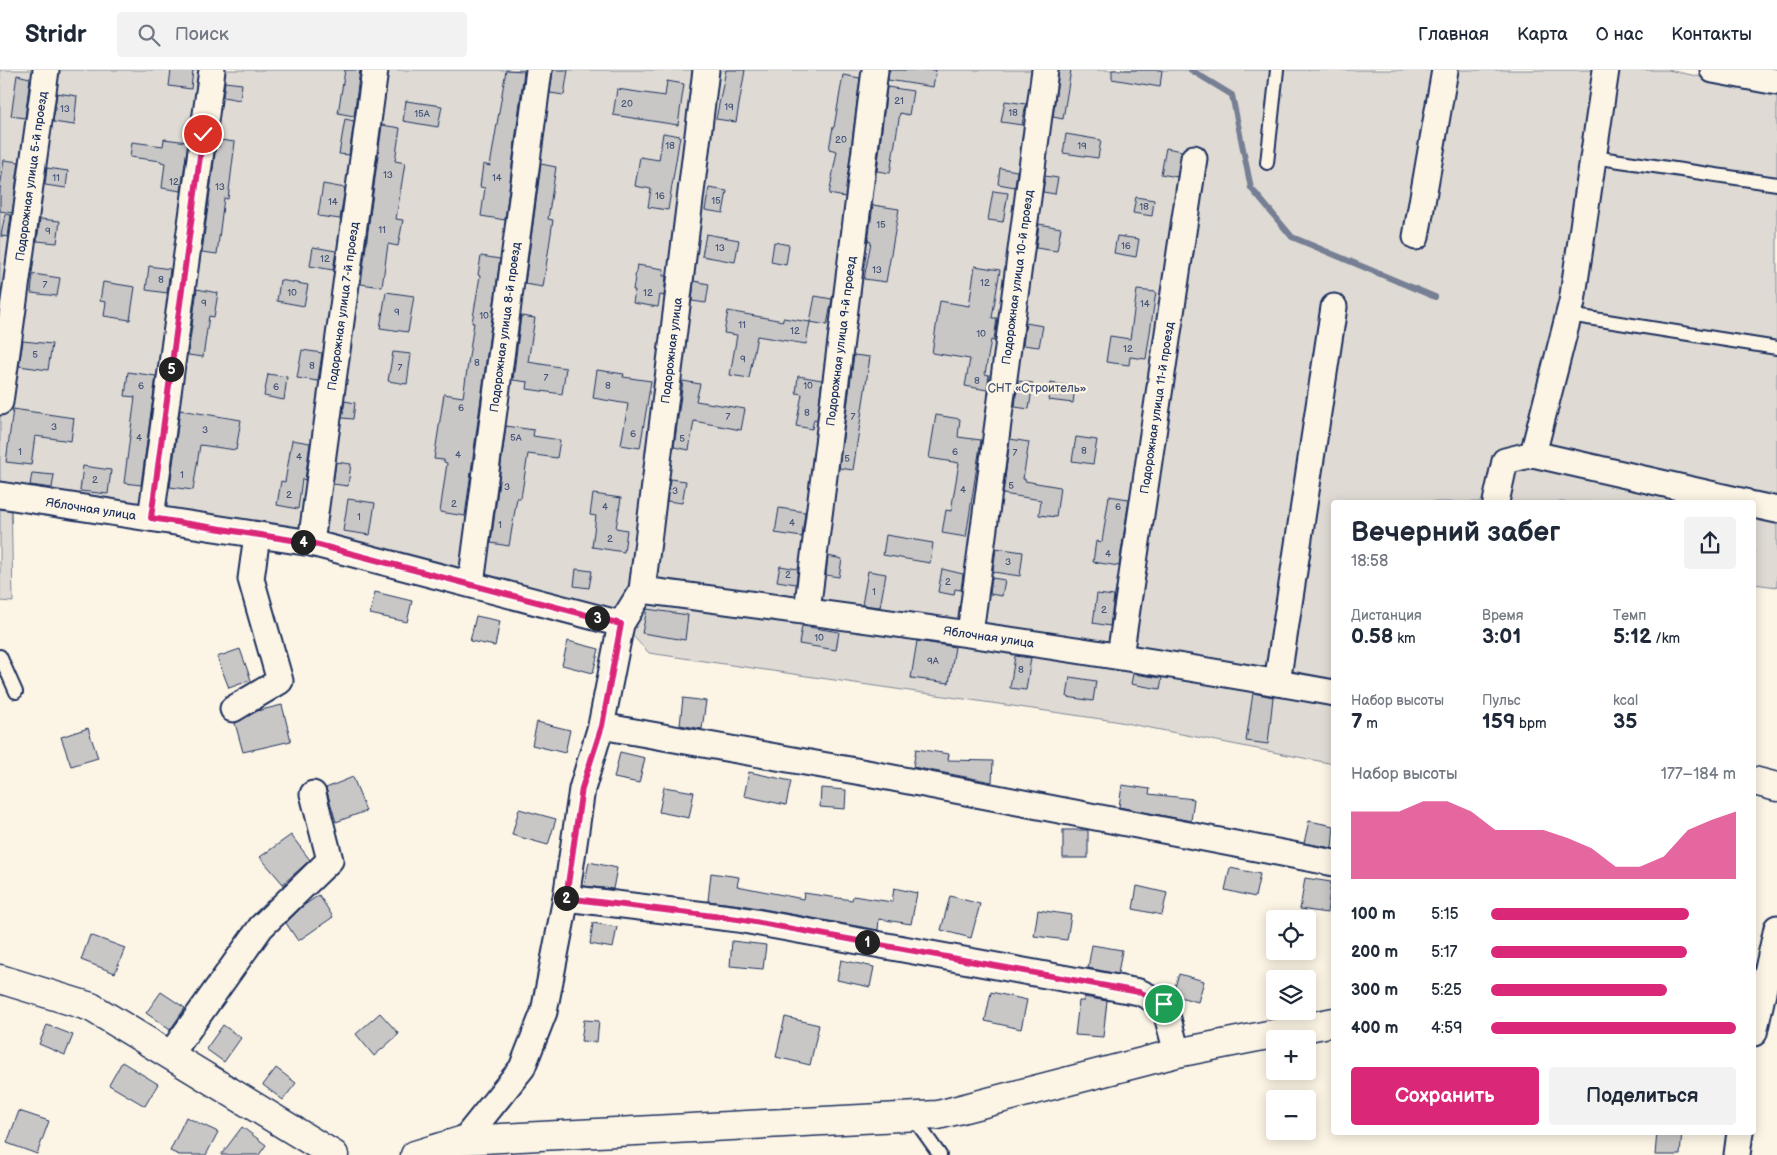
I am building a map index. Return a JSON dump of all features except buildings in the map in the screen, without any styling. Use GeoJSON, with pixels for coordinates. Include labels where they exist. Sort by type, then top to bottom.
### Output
{"type":"FeatureCollection","features":[{"type":"Feature","properties":{"kind":"street","name":"Подорожная улица 5-й проезд"},"geometry":{"type":"LineString","coordinates":[[0,402],[46,70]]}},
{"type":"Feature","properties":{"kind":"street"},"geometry":{"type":"LineString","coordinates":[[151,518],[212,70]]}},
{"type":"Feature","properties":{"kind":"street","name":"Подорожная улица 7-й проезд"},"geometry":{"type":"LineString","coordinates":[[311,543],[375,70]]}},
{"type":"Feature","properties":{"kind":"street","name":"Подорожная улица 8-й проезд"},"geometry":{"type":"LineString","coordinates":[[471,584],[539,70]]}},
{"type":"Feature","properties":{"kind":"street","name":"Подорожная улица"},"geometry":{"type":"LineString","coordinates":[[621,624],[642,590],[706,70]]}},
{"type":"Feature","properties":{"kind":"street","name":"Подорожная улица 9-й проезд"},"geometry":{"type":"LineString","coordinates":[[807,611],[875,70]]}},
{"type":"Feature","properties":{"kind":"street","name":"Подорожная улица 10-й проезд"},"geometry":{"type":"LineString","coordinates":[[970,634],[1045,70]]}},
{"type":"Feature","properties":{"kind":"street"},"geometry":{"type":"LineString","coordinates":[[1416,237],[1444,70]]}},
{"type":"Feature","properties":{"kind":"street"},"geometry":{"type":"LineString","coordinates":[[1533,454],[1572,302],[1606,70]]}},
{"type":"Feature","properties":{"kind":"street"},"geometry":{"type":"LineString","coordinates":[[1713,70],[1777,82]]}},
{"type":"Feature","properties":{"kind":"street","name":"Подорожная улица 11-й проезд"},"geometry":{"type":"LineString","coordinates":[[1120,656],[1194,158]]}},
{"type":"Feature","properties":{"kind":"street"},"geometry":{"type":"LineString","coordinates":[[1277,683],[1334,307]]}},
{"type":"Feature","properties":{"kind":"street"},"geometry":{"type":"LineString","coordinates":[[1496,500],[1505,461],[1533,454],[1736,500]]}},
{"type":"Feature","properties":{"kind":"street","name":"Яблочная улица"},"geometry":{"type":"LineString","coordinates":[[0,495],[311,543],[621,624]]}},
{"type":"Feature","properties":{"kind":"street"},"geometry":{"type":"LineString","coordinates":[[1756,505],[1777,510]]}},
{"type":"Feature","properties":{"kind":"street"},"geometry":{"type":"LineString","coordinates":[[233,709],[280,681],[250,579],[257,535]]}},
{"type":"Feature","properties":{"kind":"street","name":"Яблочная улица"},"geometry":{"type":"LineString","coordinates":[[642,590],[807,611],[1120,656],[1331,692]]}},
{"type":"Feature","properties":{"kind":"street"},"geometry":{"type":"LineString","coordinates":[[464,1140],[522,1068],[544,1012],[566,898],[582,788],[602,726],[621,624]]}},
{"type":"Feature","properties":{"kind":"street"},"geometry":{"type":"LineString","coordinates":[[602,726],[867,773],[1331,862]]}},
{"type":"Feature","properties":{"kind":"street"},"geometry":{"type":"LineString","coordinates":[[1756,782],[1777,787]]}},
{"type":"Feature","properties":{"kind":"street"},"geometry":{"type":"LineString","coordinates":[[170,1055],[261,927],[330,860],[313,794]]}},
{"type":"Feature","properties":{"kind":"street"},"geometry":{"type":"LineString","coordinates":[[566,898],[738,919],[1139,992],[1164,1004],[1177,1054]]}},
{"type":"Feature","properties":{"kind":"street"},"geometry":{"type":"LineString","coordinates":[[1756,1024],[1777,928]]}},
{"type":"Feature","properties":{"kind":"street"},"geometry":{"type":"LineString","coordinates":[[0,979],[91,1007],[334,1155]]}},
{"type":"Feature","properties":{"kind":"street"},"geometry":{"type":"LineString","coordinates":[[415,1155],[464,1140],[938,1115],[1177,1054],[1331,1023]]}},
{"type":"Feature","properties":{"kind":"street"},"geometry":{"type":"LineString","coordinates":[[1737,1155],[1740,1135]]}},
{"type":"Feature","properties":{"kind":"lane"},"geometry":{"type":"LineString","coordinates":[[1267,163],[1277,70]]}},
{"type":"Feature","properties":{"kind":"lane"},"geometry":{"type":"LineString","coordinates":[[1593,157],[1777,184]]}},
{"type":"Feature","properties":{"kind":"lane"},"geometry":{"type":"LineString","coordinates":[[1568,315],[1777,348]]}},
{"type":"Feature","properties":{"kind":"lane"},"geometry":{"type":"LineString","coordinates":[[0,656],[16,692]]}},
{"type":"Feature","properties":{"kind":"lane"},"geometry":{"type":"LineString","coordinates":[[912,1116],[940,1155]]}},
{"type":"Feature","properties":{"kind":"green space","name":"СНТ «Строитель»"},"geometry":{"type":"Polygon","coordinates":[[[0,70],[1668,70],[1777,93],[1777,587],[1756,584],[1756,500],[1331,500],[1331,763],[1115,721],[649,653],[612,614],[333,536],[11,494],[13,602],[0,601],[0,70]]]}},
{"type":"Feature","properties":{"kind":"waterway"},"geometry":{"type":"LineString","coordinates":[[1191,70],[1232,95],[1251,188],[1292,237],[1435,297]]}},
{"type":"Feature","properties":{"kind":"route"},"geometry":{"type":"LineString","coordinates":[[203,134],[151,518],[311,543],[621,624],[602,726],[582,788],[566,898],[738,919],[1139,992],[1164,1004]]}}]}
